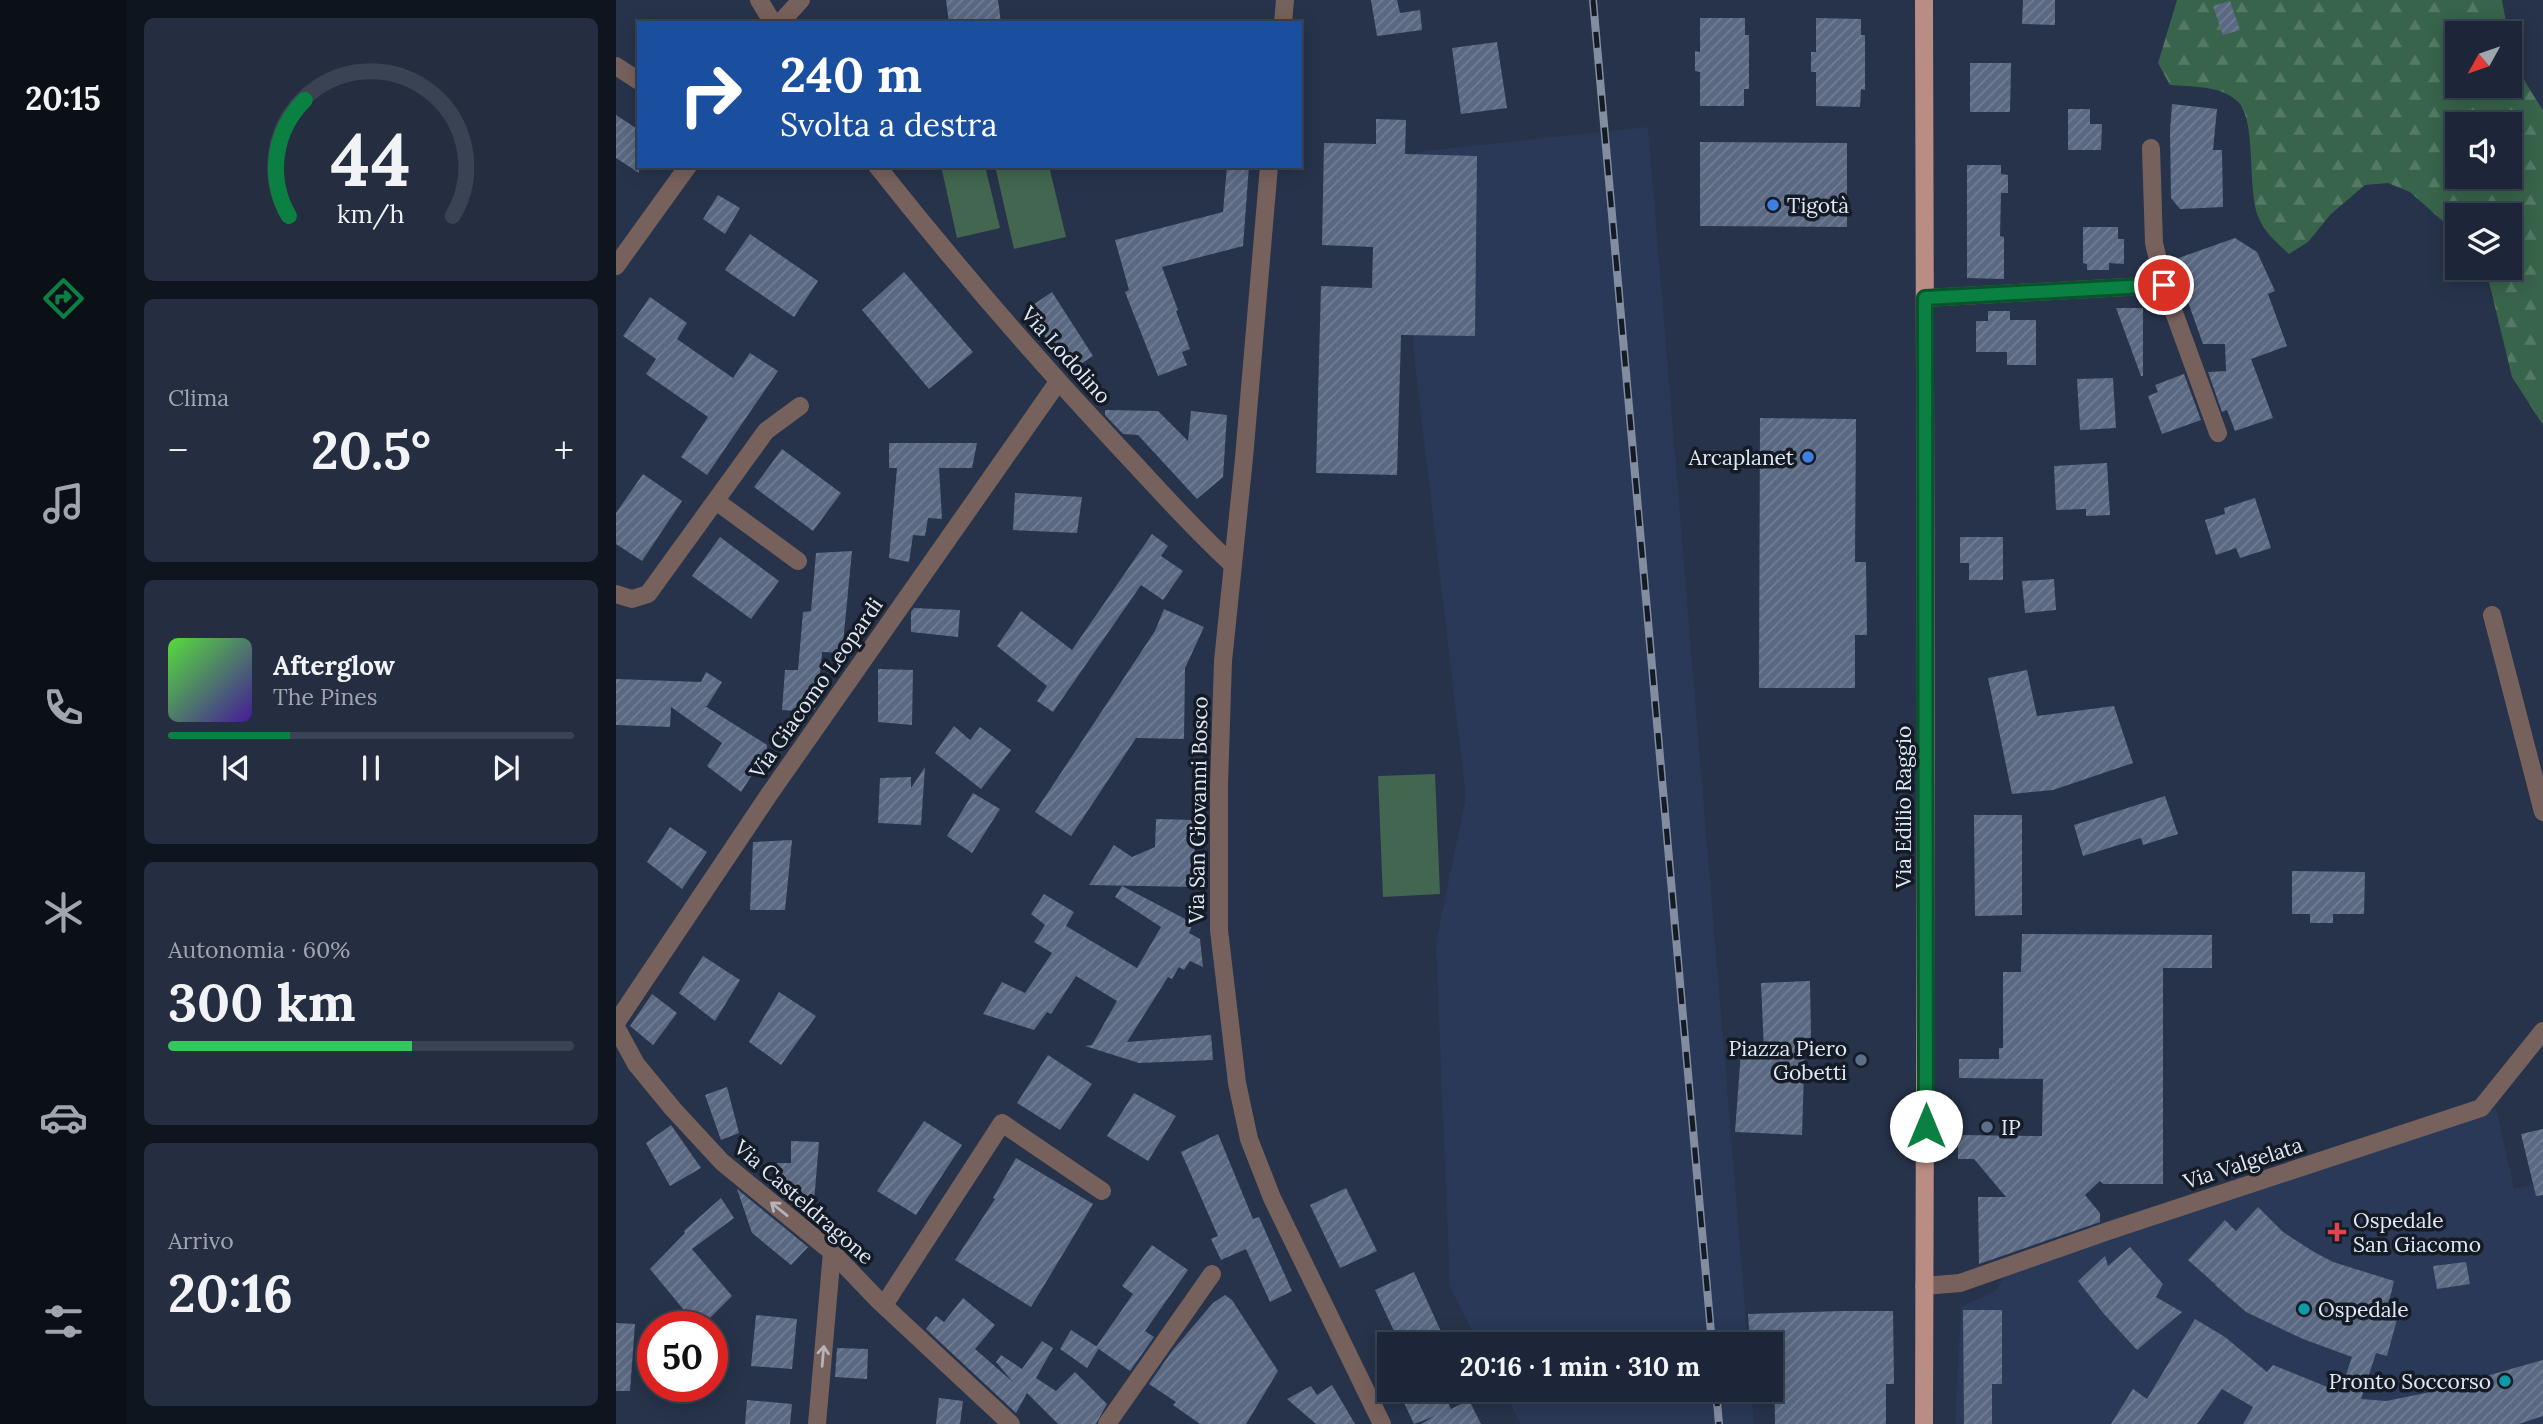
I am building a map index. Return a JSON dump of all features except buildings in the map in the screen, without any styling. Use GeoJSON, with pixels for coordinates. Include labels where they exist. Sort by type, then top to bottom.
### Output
{"type":"FeatureCollection","features":[{"type":"Feature","properties":{"kind":"main road","name":"Via Edilio Raggio"},"geometry":{"type":"LineString","coordinates":[[1924,0],[1924,1424]]}},
{"type":"Feature","properties":{"kind":"street"},"geometry":{"type":"LineString","coordinates":[[759,0],[772,21]]}},
{"type":"Feature","properties":{"kind":"street"},"geometry":{"type":"LineString","coordinates":[[782,21],[801,0]]}},
{"type":"Feature","properties":{"kind":"street"},"geometry":{"type":"LineString","coordinates":[[1283,21],[1285,0]]}},
{"type":"Feature","properties":{"kind":"street"},"geometry":{"type":"LineString","coordinates":[[616,66],[637,80]]}},
{"type":"Feature","properties":{"kind":"street"},"geometry":{"type":"LineString","coordinates":[[2151,148],[2154,243],[2164,285],[2218,433]]}},
{"type":"Feature","properties":{"kind":"street"},"geometry":{"type":"LineString","coordinates":[[616,266],[687,168]]}},
{"type":"Feature","properties":{"kind":"street","name":"Via Lodolino"},"geometry":{"type":"LineString","coordinates":[[879,168],[958,268],[1058,382],[1205,540],[1232,564]]}},
{"type":"Feature","properties":{"kind":"street","name":"Via San Giovanni Bosco"},"geometry":{"type":"LineString","coordinates":[[1269,168],[1244,458],[1223,661],[1219,785],[1219,930],[1237,1083],[1249,1139],[1272,1198],[1382,1424]]}},
{"type":"Feature","properties":{"kind":"street"},"geometry":{"type":"LineString","coordinates":[[1925,298],[2164,285]]}},
{"type":"Feature","properties":{"kind":"street","name":"Via Giacomo Leopardi"},"geometry":{"type":"LineString","coordinates":[[616,1025],[768,796],[1058,382]]}},
{"type":"Feature","properties":{"kind":"street"},"geometry":{"type":"LineString","coordinates":[[616,594],[632,599],[649,593],[766,431],[800,406]]}},
{"type":"Feature","properties":{"kind":"street"},"geometry":{"type":"LineString","coordinates":[[716,501],[798,561]]}},
{"type":"Feature","properties":{"kind":"street"},"geometry":{"type":"LineString","coordinates":[[2492,615],[2543,812]]}},
{"type":"Feature","properties":{"kind":"street","name":"Via Casteldragone"},"geometry":{"type":"LineString","coordinates":[[616,1025],[636,1064],[722,1162],[832,1252],[884,1305],[1011,1424]]}},
{"type":"Feature","properties":{"kind":"street","name":"Via Valgelata"},"geometry":{"type":"LineString","coordinates":[[1924,1286],[1960,1283],[2111,1230],[2481,1108],[2543,1031]]}},
{"type":"Feature","properties":{"kind":"street"},"geometry":{"type":"LineString","coordinates":[[884,1305],[1002,1123],[1102,1191]]}},
{"type":"Feature","properties":{"kind":"street"},"geometry":{"type":"LineString","coordinates":[[817,1424],[832,1252]]}},
{"type":"Feature","properties":{"kind":"street"},"geometry":{"type":"LineString","coordinates":[[1107,1424],[1212,1274]]}},
{"type":"Feature","properties":{"kind":"shaded area"},"geometry":{"type":"Polygon","coordinates":[[[1648,127],[1747,1332],[1473,1332],[1450,1287],[1436,943],[1466,797],[1413,346],[1416,152],[1648,127]]]}},
{"type":"Feature","properties":{"kind":"shaded area","name":"Ospedale San Giacomo"},"geometry":{"type":"Polygon","coordinates":[[[2496,1108],[2514,1189],[2543,1182],[2543,1424],[1955,1424],[1961,1307],[1997,1290],[2005,1274],[2496,1108]]]}},
{"type":"Feature","properties":{"kind":"shaded area"},"geometry":{"type":"Polygon","coordinates":[[[1509,1402],[1752,1402],[1754,1424],[1521,1424],[1509,1402]]]}},
{"type":"Feature","properties":{"kind":"green space"},"geometry":{"type":"Polygon","coordinates":[[[2177,0],[2502,0],[2506,21],[2445,21],[2445,98],[2522,98],[2522,75],[2543,110],[2543,425],[2512,377],[2488,280],[2522,280],[2522,203],[2445,203],[2445,223],[2410,192],[2388,183],[2365,185],[2331,214],[2308,242],[2289,254],[2267,232],[2258,216],[2253,188],[2250,137],[2243,110],[2237,101],[2222,92],[2170,85],[2158,63],[2177,0]]]}},
{"type":"Feature","properties":{"kind":"green space"},"geometry":{"type":"Polygon","coordinates":[[[941,168],[985,168],[1000,228],[957,238],[941,168]]]}},
{"type":"Feature","properties":{"kind":"green space"},"geometry":{"type":"Polygon","coordinates":[[[995,168],[1049,168],[1066,237],[1014,249],[995,168]]]}},
{"type":"Feature","properties":{"kind":"green space"},"geometry":{"type":"Polygon","coordinates":[[[1435,774],[1440,894],[1383,897],[1378,776],[1435,774]]]}},
{"type":"Feature","properties":{"kind":"railway"},"geometry":{"type":"LineString","coordinates":[[1593,0],[1711,1332]]}},
{"type":"Feature","properties":{"kind":"railway"},"geometry":{"type":"LineString","coordinates":[[1717,1402],[1719,1424]]}},
{"type":"Feature","properties":{"kind":"place","name":"Tigotà"},"geometry":{"type":"Point","coordinates":[1773,205]}},
{"type":"Feature","properties":{"kind":"place","name":"Arcaplanet"},"geometry":{"type":"Point","coordinates":[1808,457]}},
{"type":"Feature","properties":{"kind":"place","name":"Piazza Piero Gobetti"},"geometry":{"type":"Point","coordinates":[1861,1060]}},
{"type":"Feature","properties":{"kind":"place","name":"IP"},"geometry":{"type":"Point","coordinates":[1987,1127]}},
{"type":"Feature","properties":{"kind":"place","name":"Ospedale San Giacomo"},"geometry":{"type":"Point","coordinates":[2337,1232]}},
{"type":"Feature","properties":{"kind":"place","name":"Ospedale"},"geometry":{"type":"Point","coordinates":[2304,1309]}},
{"type":"Feature","properties":{"kind":"place","name":"Pronto Soccorso"},"geometry":{"type":"Point","coordinates":[2505,1381]}},
{"type":"Feature","properties":{"kind":"route"},"geometry":{"type":"LineString","coordinates":[[1926,1126],[1925,298],[2164,285]]}}]}
